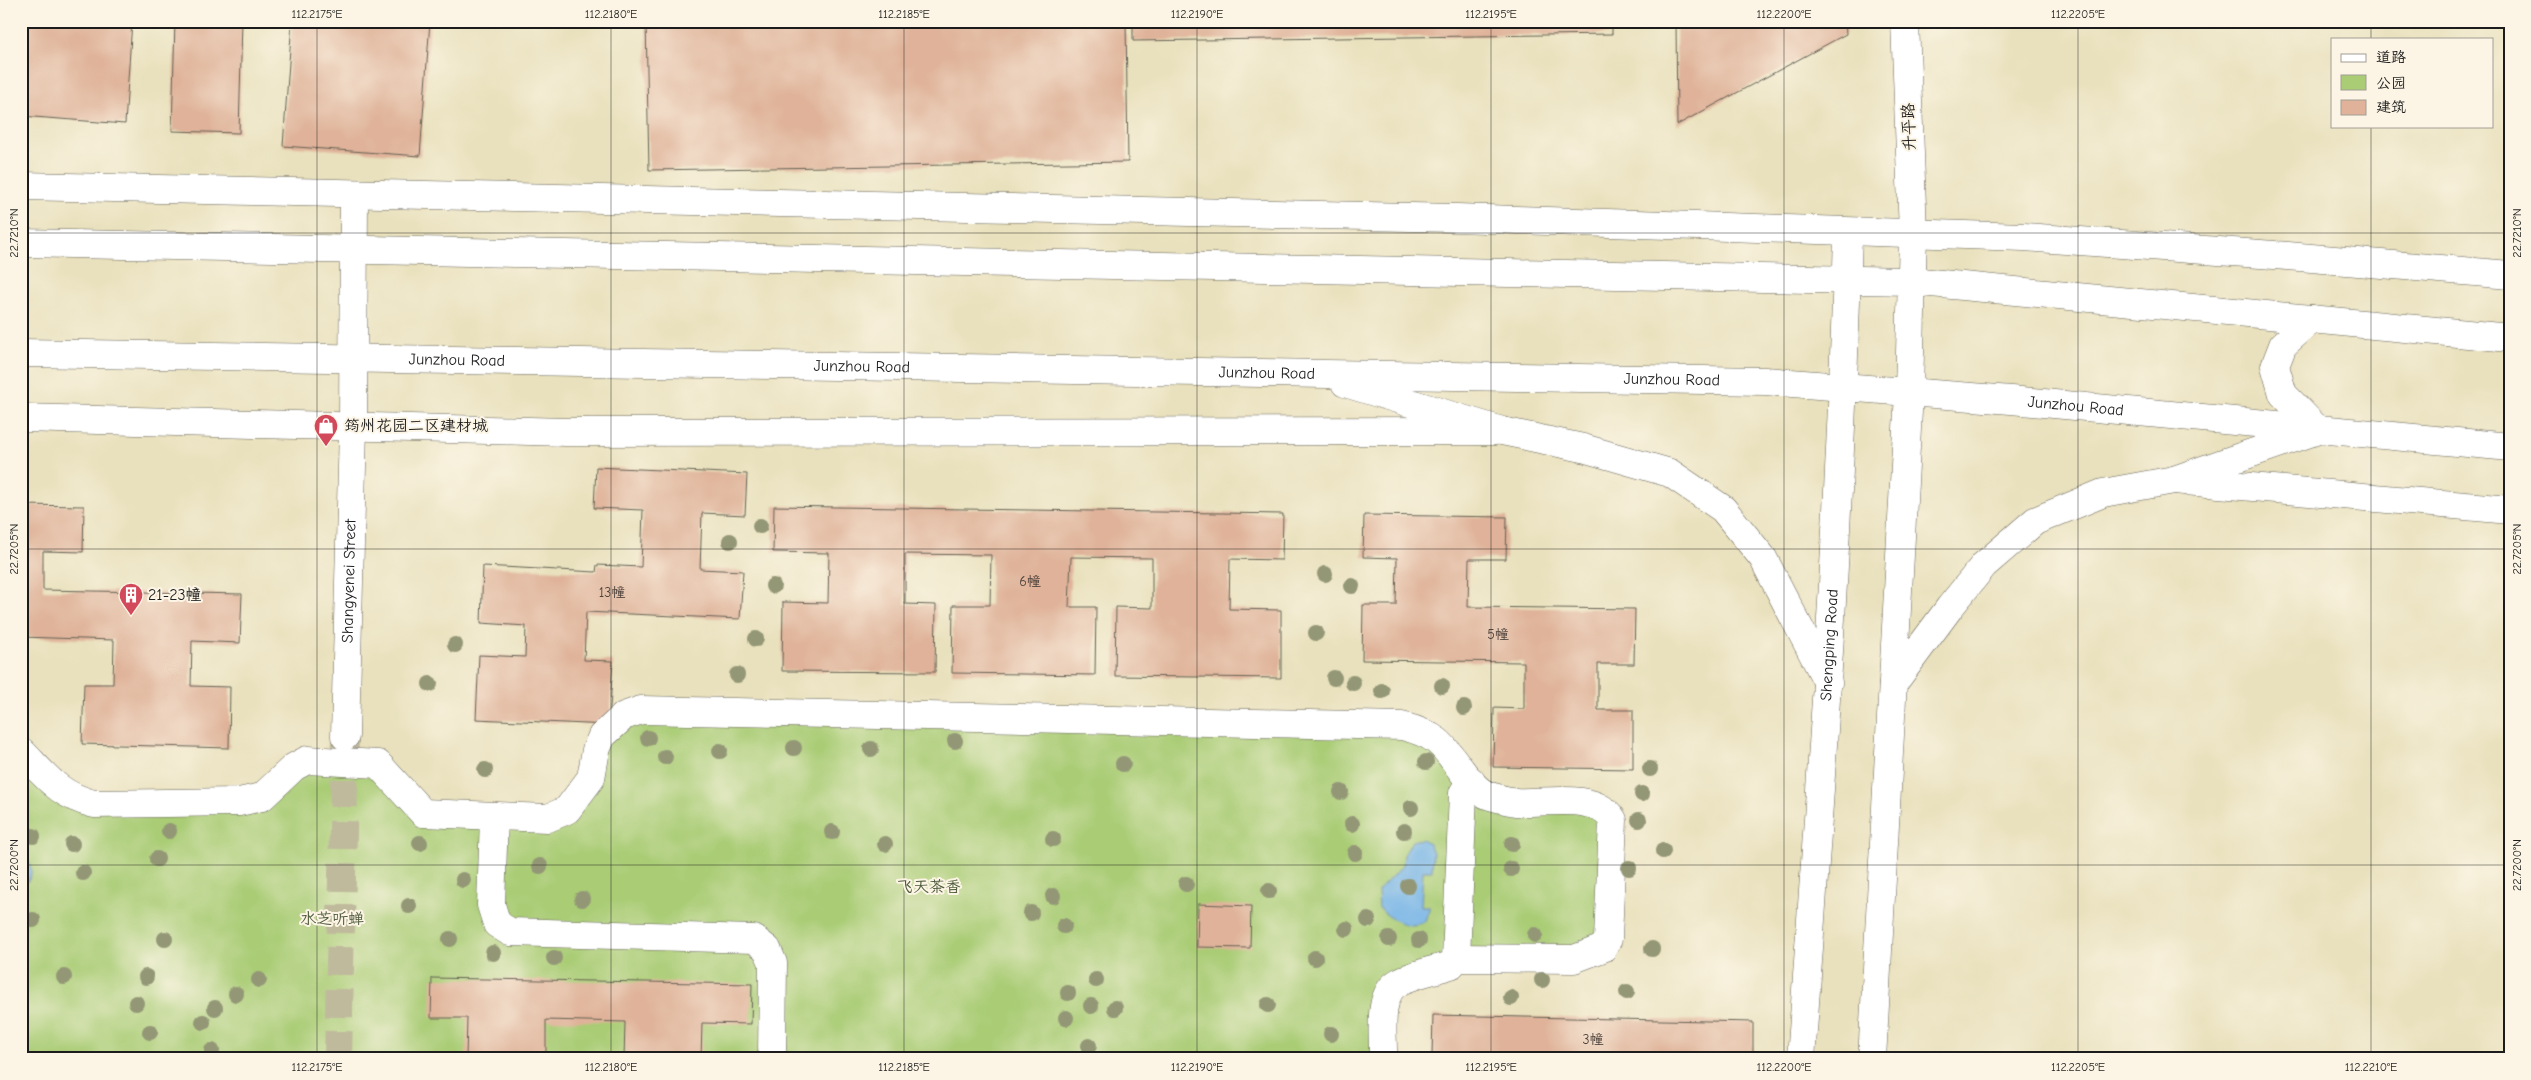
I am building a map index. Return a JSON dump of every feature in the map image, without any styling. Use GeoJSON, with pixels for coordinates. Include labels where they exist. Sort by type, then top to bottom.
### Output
{"type":"FeatureCollection","features":[{"type":"Feature","properties":{"kind":"main road","name":"升平路"},"geometry":{"type":"LineString","coordinates":[[1905,21],[1913,234]]}},
{"type":"Feature","properties":{"kind":"main road"},"geometry":{"type":"LineString","coordinates":[[21,186],[1457,218],[2024,237],[2297,257],[2510,276]]}},
{"type":"Feature","properties":{"kind":"main road","name":"Shangyenei Street"},"geometry":{"type":"LineString","coordinates":[[345,736],[353,428],[354,194]]}},
{"type":"Feature","properties":{"kind":"main road","name":"Shengping Road"},"geometry":{"type":"LineString","coordinates":[[1801,1059],[1828,683],[1844,388],[1848,232]]}},
{"type":"Feature","properties":{"kind":"main road"},"geometry":{"type":"LineString","coordinates":[[1872,1059],[1909,393],[1910,281],[1913,234]]}},
{"type":"Feature","properties":{"kind":"main road"},"geometry":{"type":"LineString","coordinates":[[21,242],[1910,281],[2510,338]]}},
{"type":"Feature","properties":{"kind":"main road"},"geometry":{"type":"LineString","coordinates":[[1893,684],[1984,565],[2035,521],[2103,493],[2174,480],[2318,430],[2283,394],[2275,366],[2283,345],[2312,320]]}},
{"type":"Feature","properties":{"kind":"main road","name":"Junzhou Road"},"geometry":{"type":"LineString","coordinates":[[21,353],[1765,381],[2510,447]]}},
{"type":"Feature","properties":{"kind":"main road"},"geometry":{"type":"LineString","coordinates":[[1315,374],[1502,431],[1583,448],[1670,473],[1723,509],[1763,558],[1828,683]]}},
{"type":"Feature","properties":{"kind":"main road"},"geometry":{"type":"LineString","coordinates":[[21,418],[566,432],[1502,431]]}},
{"type":"Feature","properties":{"kind":"main road"},"geometry":{"type":"LineString","coordinates":[[2174,480],[2510,510]]}},
{"type":"Feature","properties":{"kind":"main road"},"geometry":{"type":"LineString","coordinates":[[21,751],[60,790],[75,799],[94,804],[239,802],[262,797],[294,767],[307,760],[378,764],[423,813],[548,818],[567,810],[591,778],[596,750],[602,736],[624,716],[641,710],[1402,726],[1419,731],[1437,741],[1471,781],[1486,794],[1514,802],[1588,803],[1608,812],[1613,820],[1608,939],[1604,948],[1574,959],[1456,958]]}},
{"type":"Feature","properties":{"kind":"main road"},"geometry":{"type":"LineString","coordinates":[[1383,1059],[1385,1003],[1389,990],[1399,982],[1451,965],[1456,958],[1463,793],[1471,781]]}},
{"type":"Feature","properties":{"kind":"main road"},"geometry":{"type":"LineString","coordinates":[[494,817],[492,905],[497,924],[510,932],[754,939],[767,949],[773,963],[772,1059]]}},
{"type":"Feature","properties":{"kind":"green space"},"geometry":{"type":"Polygon","coordinates":[[[624,716],[1402,726],[1471,781],[1608,812],[1603,948],[1456,958],[1399,982],[1383,1059],[21,1059],[21,751],[60,790],[239,802],[294,767],[378,764],[423,813],[548,818],[624,716]]]}},
{"type":"Feature","properties":{"kind":"water"},"geometry":{"type":"Polygon","coordinates":[[[1421,839],[1429,843],[1433,853],[1432,871],[1423,871],[1421,906],[1430,906],[1425,921],[1413,925],[1400,923],[1379,908],[1378,891],[1403,865],[1404,855],[1412,841],[1421,839]]]}},
{"type":"Feature","properties":{"kind":"water"},"geometry":{"type":"Polygon","coordinates":[[[21,853],[30,865],[31,875],[26,883],[21,886],[21,853]]]}},
{"type":"Feature","properties":{"kind":"building"},"geometry":{"type":"Polygon","coordinates":[[[21,21],[132,21],[125,124],[21,116],[21,21]]]}},
{"type":"Feature","properties":{"kind":"building"},"geometry":{"type":"Polygon","coordinates":[[[175,21],[242,21],[239,133],[172,131],[175,21]]]}},
{"type":"Feature","properties":{"kind":"building"},"geometry":{"type":"Polygon","coordinates":[[[292,21],[430,21],[420,156],[283,146],[292,21]]]}},
{"type":"Feature","properties":{"kind":"building"},"geometry":{"type":"Polygon","coordinates":[[[646,21],[1126,21],[1128,162],[649,170],[646,21]]]}},
{"type":"Feature","properties":{"kind":"building"},"geometry":{"type":"Polygon","coordinates":[[[1133,21],[1612,21],[1612,34],[1133,41],[1133,21]]]}},
{"type":"Feature","properties":{"kind":"building"},"geometry":{"type":"Polygon","coordinates":[[[1676,21],[1845,21],[1846,34],[1677,125],[1676,21]]]}},
{"type":"Feature","properties":{"kind":"building"},"geometry":{"type":"Polygon","coordinates":[[[596,467],[747,474],[745,515],[702,513],[700,569],[743,571],[740,619],[586,612],[584,660],[613,661],[609,725],[476,719],[479,655],[525,657],[526,626],[481,623],[483,566],[596,572],[597,565],[641,567],[643,510],[594,508],[596,467]]]}},
{"type":"Feature","properties":{"kind":"building","name":"21-23幢"},"geometry":{"type":"Polygon","coordinates":[[[21,505],[84,506],[83,552],[43,551],[43,590],[242,594],[240,643],[192,641],[191,686],[230,687],[229,748],[82,744],[84,684],[113,684],[114,640],[21,637],[21,505]]]}},
{"type":"Feature","properties":{"kind":"building"},"geometry":{"type":"Polygon","coordinates":[[[774,506],[1283,514],[1282,560],[1230,559],[1229,609],[1281,610],[1281,678],[1115,676],[1116,607],[1152,608],[1152,558],[1071,557],[1069,607],[1096,607],[1095,675],[952,673],[953,605],[990,605],[991,555],[905,554],[905,604],[936,605],[935,672],[782,671],[783,602],[828,603],[829,553],[773,552],[774,506]]]}},
{"type":"Feature","properties":{"kind":"building"},"geometry":{"type":"Polygon","coordinates":[[[1364,515],[1507,517],[1506,559],[1469,559],[1468,607],[1635,609],[1634,664],[1598,664],[1598,710],[1633,710],[1633,769],[1493,767],[1494,708],[1524,709],[1524,662],[1362,660],[1363,605],[1396,605],[1397,558],[1363,557],[1364,515]]]}},
{"type":"Feature","properties":{"kind":"building"},"geometry":{"type":"Polygon","coordinates":[[[1198,904],[1251,906],[1250,948],[1197,947],[1198,904]]]}},
{"type":"Feature","properties":{"kind":"building"},"geometry":{"type":"Polygon","coordinates":[[[432,978],[752,984],[751,1024],[702,1023],[701,1059],[624,1059],[625,1022],[546,1020],[546,1059],[466,1059],[467,1018],[431,1018],[432,978]]]}},
{"type":"Feature","properties":{"kind":"building"},"geometry":{"type":"Polygon","coordinates":[[[1433,1015],[1753,1022],[1753,1059],[1467,1059],[1467,1056],[1432,1056],[1433,1015]]]}},
{"type":"Feature","properties":{"kind":"tunnel"},"geometry":{"type":"LineString","coordinates":[[338,1059],[345,738]]}},
{"type":"Feature","properties":{"kind":"place","name":"筠州花园二区建材城"},"geometry":{"type":"Point","coordinates":[326,447]}},
{"type":"Feature","properties":{"kind":"place","name":"21-23幢"},"geometry":{"type":"Point","coordinates":[131,616]}},
{"type":"Feature","properties":{"kind":"park label","name":"飞天茶香"},"geometry":{"type":"Point","coordinates":[929,887]}},
{"type":"Feature","properties":{"kind":"park label","name":"水芝听蝉"},"geometry":{"type":"Point","coordinates":[332,919]}}]}
